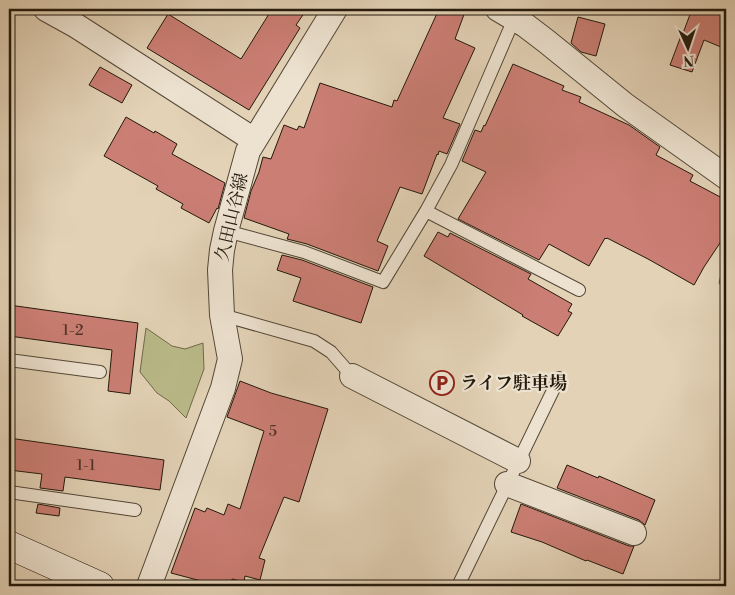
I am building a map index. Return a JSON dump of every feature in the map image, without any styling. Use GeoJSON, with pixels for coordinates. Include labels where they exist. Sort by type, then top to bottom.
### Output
{"type":"FeatureCollection","features":[{"type":"Feature","properties":{"kind":"street"},"geometry":{"type":"LineString","coordinates":[[46,9],[75,25],[254,140]]}},
{"type":"Feature","properties":{"kind":"street","name":"久田山谷線"},"geometry":{"type":"LineString","coordinates":[[149,586],[222,388],[230,358],[222,315],[220,270],[226,230],[248,151],[334,9]]}},
{"type":"Feature","properties":{"kind":"street"},"geometry":{"type":"LineString","coordinates":[[517,16],[625,105],[726,177]]}},
{"type":"Feature","properties":{"kind":"street"},"geometry":{"type":"LineString","coordinates":[[352,376],[518,462]]}},
{"type":"Feature","properties":{"kind":"street"},"geometry":{"type":"LineString","coordinates":[[507,484],[634,534]]}},
{"type":"Feature","properties":{"kind":"street"},"geometry":{"type":"LineString","coordinates":[[9,545],[100,586]]}},
{"type":"Feature","properties":{"kind":"lane"},"geometry":{"type":"LineString","coordinates":[[226,230],[304,252],[382,282],[426,211],[451,165],[517,16]]}},
{"type":"Feature","properties":{"kind":"lane"},"geometry":{"type":"LineString","coordinates":[[426,211],[579,290]]}},
{"type":"Feature","properties":{"kind":"lane"},"geometry":{"type":"LineString","coordinates":[[222,315],[314,341],[331,352],[352,376]]}},
{"type":"Feature","properties":{"kind":"lane"},"geometry":{"type":"LineString","coordinates":[[9,360],[100,372]]}},
{"type":"Feature","properties":{"kind":"lane"},"geometry":{"type":"LineString","coordinates":[[458,586],[559,378]]}},
{"type":"Feature","properties":{"kind":"lane"},"geometry":{"type":"LineString","coordinates":[[9,492],[135,510]]}},
{"type":"Feature","properties":{"kind":"green space"},"geometry":{"type":"Polygon","coordinates":[[[726,253],[726,291],[719,283],[726,253]]]}},
{"type":"Feature","properties":{"kind":"green space"},"geometry":{"type":"Polygon","coordinates":[[[146,328],[172,346],[185,349],[203,343],[204,369],[186,418],[169,401],[157,393],[140,372],[146,328]]]}},
{"type":"Feature","properties":{"kind":"building"},"geometry":{"type":"Polygon","coordinates":[[[272,9],[307,9],[296,25],[300,28],[249,110],[147,48],[168,14],[241,59],[272,9]]]}},
{"type":"Feature","properties":{"kind":"building"},"geometry":{"type":"Polygon","coordinates":[[[439,9],[466,9],[455,39],[475,48],[443,118],[460,124],[447,154],[439,151],[437,154],[422,194],[400,187],[377,241],[388,246],[378,271],[307,244],[287,239],[289,234],[244,218],[263,157],[271,159],[284,125],[297,130],[299,126],[304,128],[320,83],[392,107],[394,100],[397,101],[439,9]]]}},
{"type":"Feature","properties":{"kind":"building"},"geometry":{"type":"Polygon","coordinates":[[[692,9],[726,9],[726,32],[721,47],[704,40],[692,72],[670,65],[692,9]]]}},
{"type":"Feature","properties":{"kind":"building"},"geometry":{"type":"Polygon","coordinates":[[[578,17],[605,24],[596,56],[581,52],[571,43],[578,17]]]}},
{"type":"Feature","properties":{"kind":"building"},"geometry":{"type":"Polygon","coordinates":[[[513,64],[564,86],[562,90],[581,97],[579,102],[629,125],[660,147],[656,155],[693,175],[690,181],[726,200],[726,234],[694,285],[607,238],[605,238],[589,266],[549,244],[539,260],[458,219],[486,172],[462,161],[475,130],[481,132],[485,126],[513,64]]]}},
{"type":"Feature","properties":{"kind":"building"},"geometry":{"type":"Polygon","coordinates":[[[100,67],[132,85],[122,103],[89,85],[100,67]]]}},
{"type":"Feature","properties":{"kind":"building"},"geometry":{"type":"Polygon","coordinates":[[[126,117],[177,144],[172,154],[225,183],[218,209],[209,223],[181,208],[183,204],[156,189],[158,186],[104,156],[126,117]]]}},
{"type":"Feature","properties":{"kind":"building"},"geometry":{"type":"Polygon","coordinates":[[[438,232],[448,237],[450,233],[531,274],[528,279],[572,304],[568,311],[572,313],[558,336],[424,256],[438,232]]]}},
{"type":"Feature","properties":{"kind":"building"},"geometry":{"type":"Polygon","coordinates":[[[282,255],[302,260],[373,287],[361,323],[293,301],[301,278],[277,270],[282,255]]]}},
{"type":"Feature","properties":{"kind":"building"},"geometry":{"type":"Polygon","coordinates":[[[9,305],[138,323],[130,394],[108,391],[112,350],[9,336],[9,305]]]}},
{"type":"Feature","properties":{"kind":"building"},"geometry":{"type":"Polygon","coordinates":[[[240,381],[271,393],[328,409],[299,502],[284,497],[259,558],[265,560],[260,580],[245,576],[244,582],[232,579],[230,586],[220,586],[171,573],[195,508],[205,512],[207,508],[224,515],[228,504],[240,509],[264,431],[227,417],[240,381]]]}},
{"type":"Feature","properties":{"kind":"building"},"geometry":{"type":"Polygon","coordinates":[[[9,438],[164,460],[160,490],[65,477],[63,491],[40,488],[42,474],[9,470],[9,438]]]}},
{"type":"Feature","properties":{"kind":"building"},"geometry":{"type":"Polygon","coordinates":[[[567,465],[598,478],[599,476],[655,500],[645,525],[639,520],[557,488],[567,465]]]}},
{"type":"Feature","properties":{"kind":"building"},"geometry":{"type":"Polygon","coordinates":[[[38,504],[60,508],[59,516],[36,513],[38,504]]]}},
{"type":"Feature","properties":{"kind":"building"},"geometry":{"type":"Polygon","coordinates":[[[521,504],[629,546],[634,546],[623,574],[586,561],[542,542],[511,532],[521,504]]]}},
{"type":"Feature","properties":{"kind":"place","name":"ライフ駐車場"},"geometry":{"type":"Point","coordinates":[442,383]}}]}
